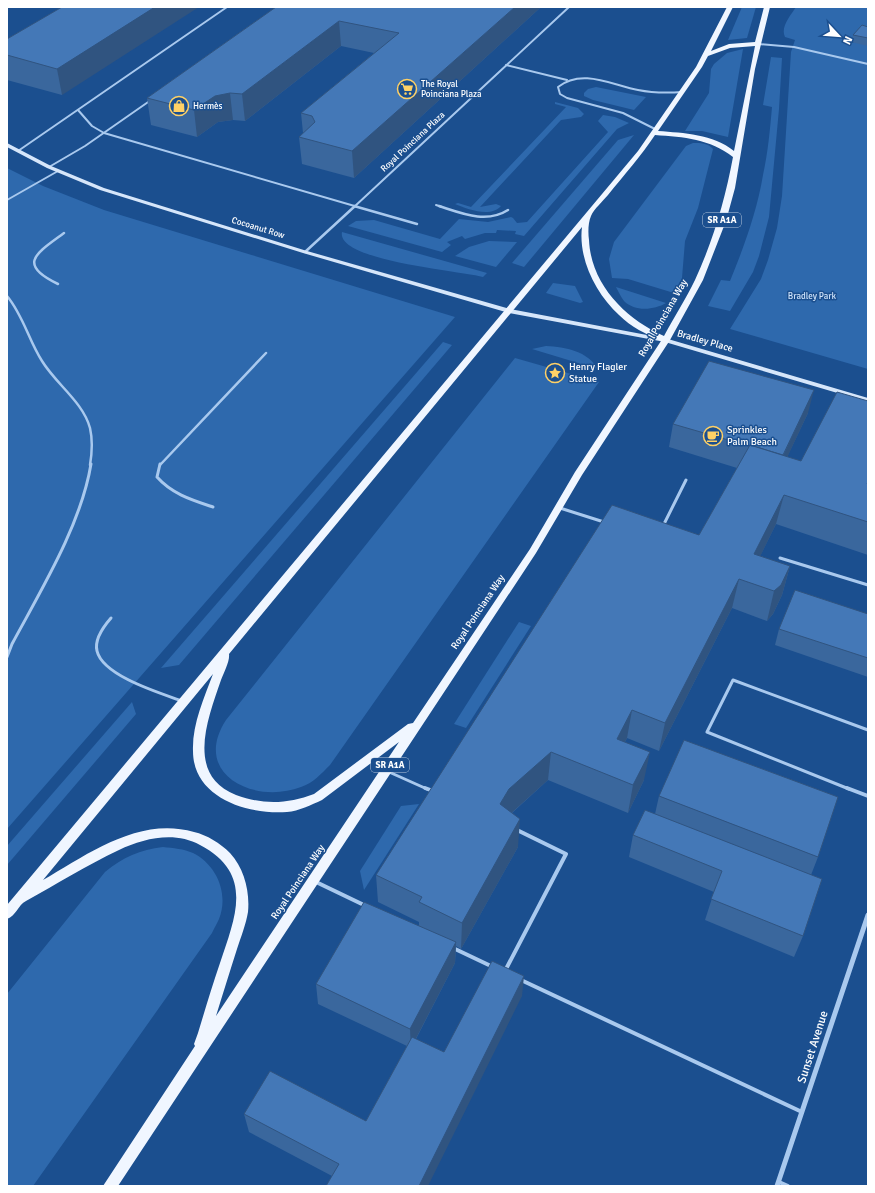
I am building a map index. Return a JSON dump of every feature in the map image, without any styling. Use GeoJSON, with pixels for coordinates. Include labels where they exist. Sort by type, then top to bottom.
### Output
{"type":"FeatureCollection","features":[{"type":"Feature","properties":{"kind":"main road"},"geometry":{"type":"LineString","coordinates":[[7,914],[587,217],[656,131],[684,92],[707,54],[730,7]]}},
{"type":"Feature","properties":{"kind":"main road","name":"Royal Poinciana Way"},"geometry":{"type":"LineString","coordinates":[[110,1186],[533,551],[558,507],[666,340],[699,280],[722,221],[731,188],[757,44],[767,7]]}},
{"type":"Feature","properties":{"kind":"main road"},"geometry":{"type":"LineString","coordinates":[[707,54],[729,46],[757,44]]}},
{"type":"Feature","properties":{"kind":"main road"},"geometry":{"type":"LineString","coordinates":[[656,131],[705,138],[727,148],[737,157]]}},
{"type":"Feature","properties":{"kind":"main road"},"geometry":{"type":"LineString","coordinates":[[587,217],[584,238],[586,253],[602,290],[617,310],[629,321],[644,331],[666,340]]}},
{"type":"Feature","properties":{"kind":"main road"},"geometry":{"type":"LineString","coordinates":[[226,649],[202,724],[198,751],[203,772],[211,783],[220,792],[242,803],[272,807],[288,807],[302,804],[318,797],[419,722]]}},
{"type":"Feature","properties":{"kind":"main road"},"geometry":{"type":"LineString","coordinates":[[18,900],[112,847],[124,841],[152,833],[171,831],[184,833],[198,838],[221,851],[237,871],[241,884],[242,912],[197,1056]]}},
{"type":"Feature","properties":{"kind":"street","name":"Cocoanut Row"},"geometry":{"type":"LineString","coordinates":[[7,145],[48,167],[132,199],[305,252],[509,311]]}},
{"type":"Feature","properties":{"kind":"street","name":"Bradley Place"},"geometry":{"type":"LineString","coordinates":[[509,311],[666,340],[868,400]]}},
{"type":"Feature","properties":{"kind":"street","name":"Sunset Avenue"},"geometry":{"type":"LineString","coordinates":[[778,1184],[868,915]]}},
{"type":"Feature","properties":{"kind":"lane"},"geometry":{"type":"LineString","coordinates":[[18,151],[227,7]]}},
{"type":"Feature","properties":{"kind":"lane","name":"Royal Poinciana Plaza"},"geometry":{"type":"LineString","coordinates":[[305,252],[569,7]]}},
{"type":"Feature","properties":{"kind":"lane"},"geometry":{"type":"LineString","coordinates":[[757,44],[794,47],[868,64]]}},
{"type":"Feature","properties":{"kind":"lane"},"geometry":{"type":"LineString","coordinates":[[506,65],[567,80],[587,78],[650,92],[684,92]]}},
{"type":"Feature","properties":{"kind":"lane"},"geometry":{"type":"LineString","coordinates":[[567,80],[558,87],[558,92],[563,96],[623,113],[656,131]]}},
{"type":"Feature","properties":{"kind":"lane"},"geometry":{"type":"LineString","coordinates":[[48,167],[104,133],[155,98]]}},
{"type":"Feature","properties":{"kind":"lane"},"geometry":{"type":"LineString","coordinates":[[78,110],[92,126],[104,133],[417,224]]}},
{"type":"Feature","properties":{"kind":"lane"},"geometry":{"type":"LineString","coordinates":[[7,200],[58,171]]}},
{"type":"Feature","properties":{"kind":"lane"},"geometry":{"type":"LineString","coordinates":[[436,205],[477,216],[493,218],[508,210]]}},
{"type":"Feature","properties":{"kind":"lane"},"geometry":{"type":"LineString","coordinates":[[58,284],[37,273],[33,269],[33,265],[38,255],[64,233]]}},
{"type":"Feature","properties":{"kind":"lane"},"geometry":{"type":"LineString","coordinates":[[7,296],[52,378],[68,394],[91,429],[93,450],[89,473],[69,536],[7,657]]}},
{"type":"Feature","properties":{"kind":"lane"},"geometry":{"type":"LineString","coordinates":[[213,507],[173,492],[167,488],[157,477],[160,464],[266,353]]}},
{"type":"Feature","properties":{"kind":"lane"},"geometry":{"type":"LineString","coordinates":[[662,526],[686,480]]}},
{"type":"Feature","properties":{"kind":"lane"},"geometry":{"type":"LineString","coordinates":[[558,507],[610,523]]}},
{"type":"Feature","properties":{"kind":"lane"},"geometry":{"type":"LineString","coordinates":[[780,558],[868,585]]}},
{"type":"Feature","properties":{"kind":"lane"},"geometry":{"type":"LineString","coordinates":[[111,618],[103,627],[99,637],[96,651],[101,660],[110,669],[122,676],[183,702]]}},
{"type":"Feature","properties":{"kind":"lane"},"geometry":{"type":"LineString","coordinates":[[868,730],[733,680],[707,732],[868,796]]}},
{"type":"Feature","properties":{"kind":"lane"},"geometry":{"type":"LineString","coordinates":[[386,771],[438,794]]}},
{"type":"Feature","properties":{"kind":"lane"},"geometry":{"type":"LineString","coordinates":[[504,972],[566,854],[510,826]]}},
{"type":"Feature","properties":{"kind":"lane"},"geometry":{"type":"LineString","coordinates":[[313,881],[369,908]]}},
{"type":"Feature","properties":{"kind":"lane"},"geometry":{"type":"LineString","coordinates":[[448,945],[512,976]]}},
{"type":"Feature","properties":{"kind":"lane"},"geometry":{"type":"LineString","coordinates":[[519,979],[802,1112]]}},
{"type":"Feature","properties":{"kind":"lane"},"geometry":{"type":"LineString","coordinates":[[778,1184],[788,1186]]}},
{"type":"Feature","properties":{"kind":"green space"},"geometry":{"type":"Polygon","coordinates":[[[742,7],[756,7],[747,38],[728,40],[742,7]]]}},
{"type":"Feature","properties":{"kind":"green space","name":"Bradley Park"},"geometry":{"type":"Polygon","coordinates":[[[796,7],[868,7],[868,369],[730,329],[761,279],[777,228],[782,196],[791,52],[795,40],[785,37],[784,29],[796,7]]]}},
{"type":"Feature","properties":{"kind":"green space"},"geometry":{"type":"Polygon","coordinates":[[[743,49],[728,137],[702,131],[685,131],[709,93],[711,69],[714,64],[727,53],[743,49]]]}},
{"type":"Feature","properties":{"kind":"green space"},"geometry":{"type":"Polygon","coordinates":[[[771,57],[782,58],[769,217],[759,256],[753,272],[730,311],[708,306],[721,280],[730,281],[754,215],[766,158],[772,107],[763,105],[771,57]]]}},
{"type":"Feature","properties":{"kind":"green space"},"geometry":{"type":"Polygon","coordinates":[[[596,87],[646,97],[634,110],[593,100],[584,96],[584,93],[588,89],[596,87]]]}},
{"type":"Feature","properties":{"kind":"green space"},"geometry":{"type":"Polygon","coordinates":[[[555,102],[578,108],[584,114],[581,117],[561,120],[480,207],[496,204],[501,206],[497,210],[485,212],[472,210],[455,204],[458,203],[471,207],[566,107],[555,104],[555,102]]]}},
{"type":"Feature","properties":{"kind":"green space"},"geometry":{"type":"Polygon","coordinates":[[[603,115],[615,117],[629,123],[617,129],[524,236],[515,234],[516,231],[497,230],[496,233],[485,233],[465,239],[462,236],[447,242],[451,245],[442,252],[348,226],[356,221],[374,220],[440,239],[459,219],[488,222],[511,217],[517,223],[527,222],[608,132],[598,121],[603,115]]]}},
{"type":"Feature","properties":{"kind":"green space"},"geometry":{"type":"Polygon","coordinates":[[[634,135],[524,267],[512,263],[618,140],[634,135]]]}},
{"type":"Feature","properties":{"kind":"green space"},"geometry":{"type":"Polygon","coordinates":[[[693,143],[706,144],[713,149],[698,208],[685,241],[682,278],[674,293],[628,279],[612,278],[609,259],[614,242],[686,146],[693,143]]]}},
{"type":"Feature","properties":{"kind":"green space"},"geometry":{"type":"Polygon","coordinates":[[[7,168],[43,186],[104,210],[455,317],[7,829],[7,168]]]}},
{"type":"Feature","properties":{"kind":"green space"},"geometry":{"type":"Polygon","coordinates":[[[342,232],[487,273],[483,277],[428,268],[378,257],[359,250],[345,242],[342,232]]]}},
{"type":"Feature","properties":{"kind":"green space"},"geometry":{"type":"Polygon","coordinates":[[[489,241],[517,242],[496,267],[455,256],[469,247],[489,241]]]}},
{"type":"Feature","properties":{"kind":"green space"},"geometry":{"type":"Polygon","coordinates":[[[553,283],[575,286],[583,302],[580,303],[546,293],[553,283]]]}},
{"type":"Feature","properties":{"kind":"green space"},"geometry":{"type":"Polygon","coordinates":[[[616,287],[666,303],[645,309],[634,307],[628,305],[624,301],[616,287]]]}},
{"type":"Feature","properties":{"kind":"green space"},"geometry":{"type":"Polygon","coordinates":[[[443,342],[452,345],[179,665],[161,668],[443,342]]]}},
{"type":"Feature","properties":{"kind":"green space"},"geometry":{"type":"Polygon","coordinates":[[[546,346],[561,347],[582,354],[598,369],[532,349],[546,346]]]}},
{"type":"Feature","properties":{"kind":"green space"},"geometry":{"type":"Polygon","coordinates":[[[515,358],[599,382],[330,765],[317,778],[309,783],[283,792],[265,792],[247,788],[233,780],[222,770],[216,756],[217,739],[226,720],[515,358]]]}},
{"type":"Feature","properties":{"kind":"green space"},"geometry":{"type":"Polygon","coordinates":[[[519,622],[531,626],[466,728],[454,724],[519,622]]]}},
{"type":"Feature","properties":{"kind":"green space"},"geometry":{"type":"Polygon","coordinates":[[[132,702],[136,714],[7,865],[7,846],[132,702]]]}},
{"type":"Feature","properties":{"kind":"green space"},"geometry":{"type":"Polygon","coordinates":[[[419,804],[364,890],[360,871],[401,806],[419,804]]]}},
{"type":"Feature","properties":{"kind":"green space"},"geometry":{"type":"Polygon","coordinates":[[[163,847],[193,853],[209,865],[219,881],[223,900],[218,921],[212,933],[33,1186],[7,1186],[7,994],[105,872],[125,858],[147,850],[163,847]]]}},
{"type":"Feature","properties":{"kind":"building"},"geometry":{"type":"Polygon","coordinates":[[[62,7],[155,7],[57,69],[7,55],[7,39],[62,7]]]}},
{"type":"Feature","properties":{"kind":"building"},"geometry":{"type":"Polygon","coordinates":[[[276,7],[515,7],[352,151],[299,137],[315,122],[312,116],[301,113],[399,33],[339,21],[242,94],[230,93],[215,96],[194,110],[147,98],[276,7]]]}},
{"type":"Feature","properties":{"kind":"building"},"geometry":{"type":"Polygon","coordinates":[[[862,25],[868,27],[868,38],[853,35],[862,25]]]}},
{"type":"Feature","properties":{"kind":"building"},"geometry":{"type":"Polygon","coordinates":[[[709,361],[814,390],[783,455],[673,424],[709,361]]]}},
{"type":"Feature","properties":{"kind":"building"},"geometry":{"type":"Polygon","coordinates":[[[837,392],[868,401],[868,522],[784,495],[754,554],[790,566],[781,585],[774,591],[739,579],[665,723],[632,710],[617,739],[650,752],[633,785],[551,752],[509,789],[500,804],[520,819],[462,923],[419,902],[422,897],[376,875],[612,505],[699,535],[750,445],[801,461],[837,392]]]}},
{"type":"Feature","properties":{"kind":"building"},"geometry":{"type":"Polygon","coordinates":[[[795,590],[868,614],[868,658],[779,629],[795,590]]]}},
{"type":"Feature","properties":{"kind":"building"},"geometry":{"type":"Polygon","coordinates":[[[684,740],[838,797],[818,857],[659,796],[684,740]]]}},
{"type":"Feature","properties":{"kind":"building"},"geometry":{"type":"Polygon","coordinates":[[[645,810],[822,879],[803,936],[711,899],[722,871],[633,835],[645,810]]]}},
{"type":"Feature","properties":{"kind":"building"},"geometry":{"type":"Polygon","coordinates":[[[364,902],[456,942],[410,1029],[316,984],[364,902]]]}},
{"type":"Feature","properties":{"kind":"building"},"geometry":{"type":"Polygon","coordinates":[[[492,961],[524,976],[419,1186],[326,1186],[339,1164],[244,1114],[270,1071],[366,1121],[412,1037],[444,1052],[492,961]]]}},
{"type":"Feature","properties":{"kind":"place","name":"The Royal Poinciana Plaza"},"geometry":{"type":"Point","coordinates":[407,89]}},
{"type":"Feature","properties":{"kind":"place","name":"Hermès"},"geometry":{"type":"Point","coordinates":[179,106]}},
{"type":"Feature","properties":{"kind":"place","name":"Henry Flagler Statue"},"geometry":{"type":"Point","coordinates":[555,373]}},
{"type":"Feature","properties":{"kind":"place","name":"Sprinkles Palm Beach"},"geometry":{"type":"Point","coordinates":[713,436]}}]}
